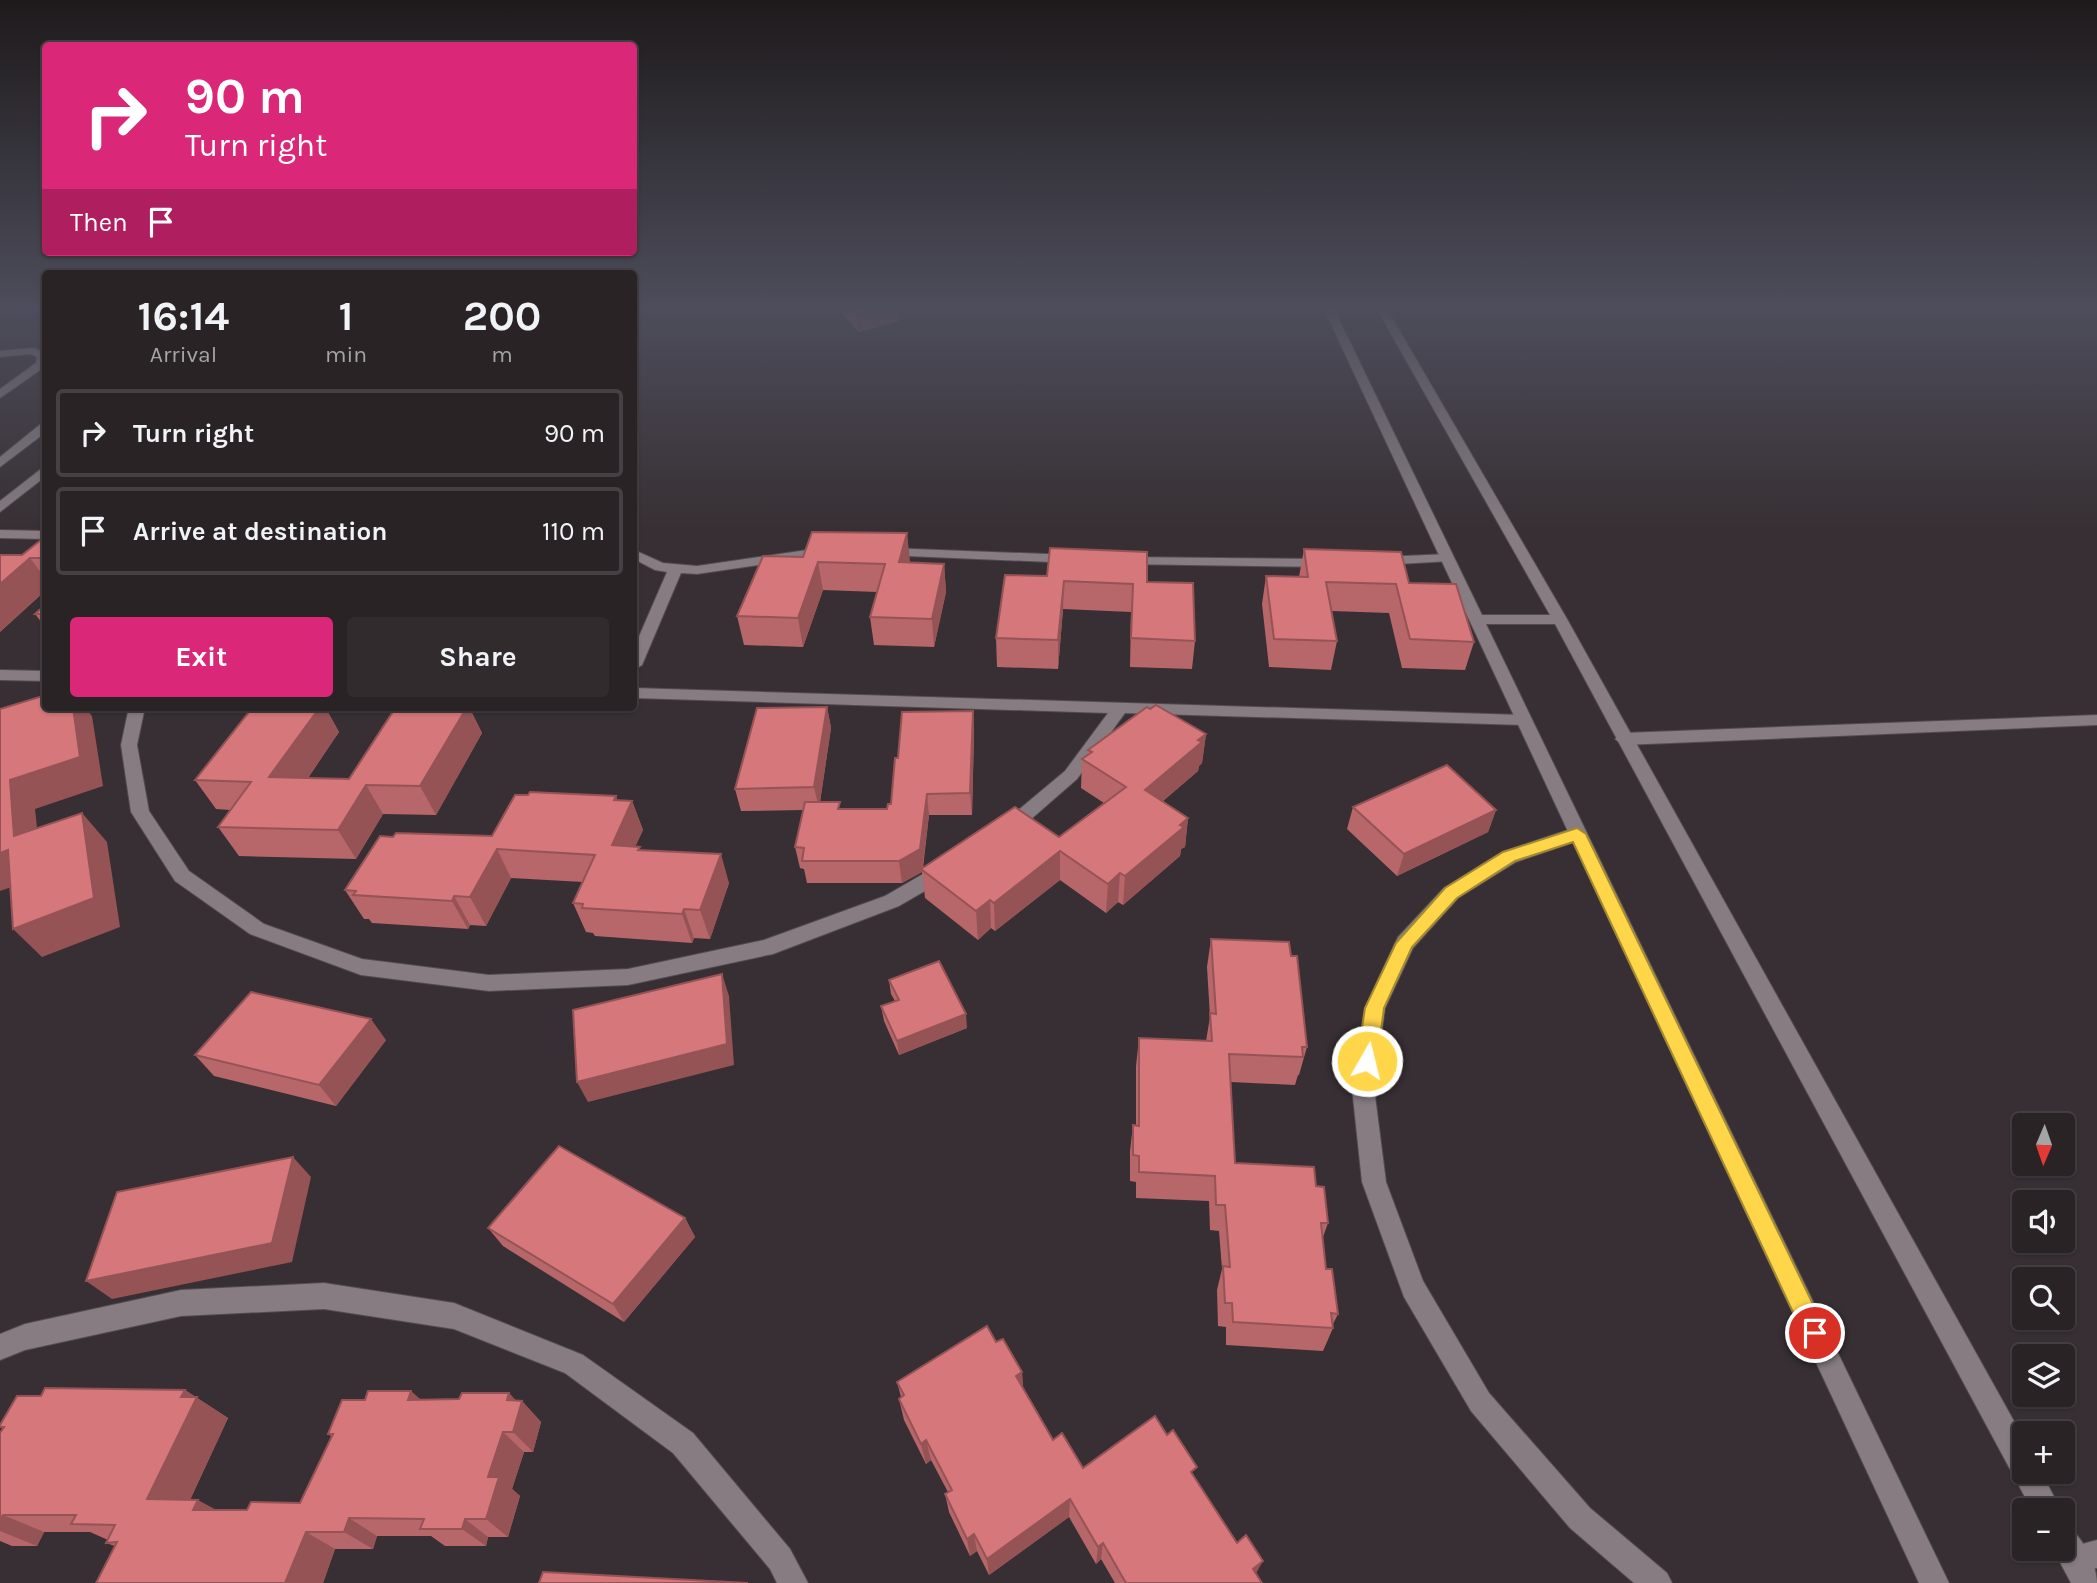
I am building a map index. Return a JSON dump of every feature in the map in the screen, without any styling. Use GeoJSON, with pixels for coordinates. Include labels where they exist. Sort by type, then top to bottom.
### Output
{"type":"FeatureCollection","features":[{"type":"Feature","properties":{"kind":"street"},"geometry":{"type":"LineString","coordinates":[[0,396],[17,383]]}},
{"type":"Feature","properties":{"kind":"street"},"geometry":{"type":"LineString","coordinates":[[1364,383],[1934,1583]]}},
{"type":"Feature","properties":{"kind":"street"},"geometry":{"type":"LineString","coordinates":[[1424,383],[1560,619],[1623,739],[2012,1446]]}},
{"type":"Feature","properties":{"kind":"street"},"geometry":{"type":"LineString","coordinates":[[0,463],[42,429]]}},
{"type":"Feature","properties":{"kind":"street"},"geometry":{"type":"LineString","coordinates":[[0,508],[42,472]]}},
{"type":"Feature","properties":{"kind":"street"},"geometry":{"type":"LineString","coordinates":[[0,534],[42,534]]}},
{"type":"Feature","properties":{"kind":"street"},"geometry":{"type":"LineString","coordinates":[[637,556],[660,568],[696,570],[800,554],[849,551]]}},
{"type":"Feature","properties":{"kind":"street"},"geometry":{"type":"LineString","coordinates":[[876,552],[1097,560],[1338,563]]}},
{"type":"Feature","properties":{"kind":"street"},"geometry":{"type":"LineString","coordinates":[[1366,562],[1447,558]]}},
{"type":"Feature","properties":{"kind":"street"},"geometry":{"type":"LineString","coordinates":[[637,657],[675,570]]}},
{"type":"Feature","properties":{"kind":"street"},"geometry":{"type":"LineString","coordinates":[[1476,620],[1560,619]]}},
{"type":"Feature","properties":{"kind":"street"},"geometry":{"type":"LineString","coordinates":[[0,675],[42,676]]}},
{"type":"Feature","properties":{"kind":"street"},"geometry":{"type":"LineString","coordinates":[[637,694],[1524,720]]}},
{"type":"Feature","properties":{"kind":"street"},"geometry":{"type":"LineString","coordinates":[[994,841],[1071,775],[1120,708]]}},
{"type":"Feature","properties":{"kind":"street"},"geometry":{"type":"LineString","coordinates":[[136,711],[129,745],[140,812],[182,876],[257,929],[361,967],[489,983],[628,977],[766,948],[891,901],[960,861]]}},
{"type":"Feature","properties":{"kind":"street"},"geometry":{"type":"LineString","coordinates":[[1623,739],[2097,720]]}},
{"type":"Feature","properties":{"kind":"street"},"geometry":{"type":"LineString","coordinates":[[1577,834],[1509,857],[1451,893],[1405,943],[1375,1008],[1363,1088],[1374,1182],[1412,1288],[1473,1391],[1580,1518],[1657,1583]]}},
{"type":"Feature","properties":{"kind":"street"},"geometry":{"type":"LineString","coordinates":[[0,1347],[26,1338],[181,1303],[324,1296],[454,1316],[573,1364],[683,1443],[780,1559],[793,1583]]}},
{"type":"Feature","properties":{"kind":"building"},"geometry":{"type":"Polygon","coordinates":[[[812,532],[907,533],[899,562],[944,564],[932,619],[870,617],[885,564],[818,562],[798,618],[737,616],[763,556],[803,557],[812,532]]]}},
{"type":"Feature","properties":{"kind":"building"},"geometry":{"type":"Polygon","coordinates":[[[42,539],[42,558],[30,558],[0,584],[0,555],[22,555],[42,539]]]}},
{"type":"Feature","properties":{"kind":"building"},"geometry":{"type":"Polygon","coordinates":[[[1050,548],[1147,552],[1147,582],[1193,583],[1195,641],[1131,638],[1133,584],[1064,581],[1058,640],[996,638],[1005,575],[1047,576],[1050,548]]]}},
{"type":"Feature","properties":{"kind":"building"},"geometry":{"type":"Polygon","coordinates":[[[1304,549],[1401,552],[1409,583],[1456,584],[1474,642],[1410,639],[1396,584],[1326,582],[1337,641],[1274,639],[1266,576],[1308,577],[1304,549]]]}},
{"type":"Feature","properties":{"kind":"building"},"geometry":{"type":"Polygon","coordinates":[[[42,696],[42,711],[74,711],[80,757],[10,780],[14,836],[82,813],[94,898],[13,929],[8,850],[0,853],[0,709],[42,696]]]}},
{"type":"Feature","properties":{"kind":"building"},"geometry":{"type":"Polygon","coordinates":[[[1156,705],[1206,734],[1198,740],[1202,742],[1145,790],[1188,818],[1180,825],[1184,827],[1125,876],[1120,873],[1108,884],[1060,851],[994,903],[990,900],[976,911],[921,869],[1015,807],[1059,837],[1126,787],[1082,759],[1092,752],[1088,750],[1147,707],[1150,709],[1156,705]]]}},
{"type":"Feature","properties":{"kind":"building"},"geometry":{"type":"Polygon","coordinates":[[[827,707],[814,787],[735,789],[757,708],[827,707]]]}},
{"type":"Feature","properties":{"kind":"building"},"geometry":{"type":"Polygon","coordinates":[[[250,711],[317,711],[269,777],[349,779],[393,711],[465,711],[420,786],[366,785],[338,830],[218,827],[251,782],[195,780],[250,711]]]}},
{"type":"Feature","properties":{"kind":"building"},"geometry":{"type":"Polygon","coordinates":[[[973,711],[970,793],[927,794],[920,849],[899,861],[802,861],[804,848],[795,847],[805,802],[840,802],[838,809],[887,809],[888,804],[891,804],[902,712],[973,711]]]}},
{"type":"Feature","properties":{"kind":"building"},"geometry":{"type":"Polygon","coordinates":[[[1447,765],[1496,810],[1404,854],[1353,807],[1447,765]]]}},
{"type":"Feature","properties":{"kind":"building"},"geometry":{"type":"Polygon","coordinates":[[[530,792],[616,796],[614,800],[632,801],[612,845],[640,847],[638,850],[721,854],[700,910],[684,909],[682,914],[582,908],[583,904],[573,903],[595,855],[497,849],[470,897],[454,896],[452,901],[353,895],[356,891],[345,890],[380,836],[393,837],[396,833],[492,836],[515,795],[528,795],[530,792]]]}},
{"type":"Feature","properties":{"kind":"building"},"geometry":{"type":"Polygon","coordinates":[[[1211,939],[1289,942],[1291,956],[1297,956],[1307,1047],[1302,1047],[1303,1057],[1229,1054],[1235,1163],[1314,1167],[1316,1186],[1324,1187],[1328,1223],[1321,1223],[1326,1269],[1332,1269],[1338,1314],[1331,1313],[1333,1328],[1233,1322],[1232,1303],[1225,1303],[1223,1266],[1230,1267],[1225,1205],[1216,1205],[1215,1176],[1139,1172],[1139,1156],[1133,1155],[1133,1125],[1139,1126],[1139,1038],[1212,1041],[1210,1013],[1216,1014],[1211,939]]]}},
{"type":"Feature","properties":{"kind":"building"},"geometry":{"type":"Polygon","coordinates":[[[939,961],[966,1014],[897,1041],[881,1006],[899,1000],[889,980],[939,961]]]}},
{"type":"Feature","properties":{"kind":"building"},"geometry":{"type":"Polygon","coordinates":[[[722,974],[727,1044],[577,1082],[573,1010],[722,974]]]}},
{"type":"Feature","properties":{"kind":"building"},"geometry":{"type":"Polygon","coordinates":[[[251,992],[371,1019],[319,1085],[195,1055],[251,992]]]}},
{"type":"Feature","properties":{"kind":"building"},"geometry":{"type":"Polygon","coordinates":[[[559,1146],[685,1218],[613,1304],[488,1228],[559,1146]]]}},
{"type":"Feature","properties":{"kind":"building"},"geometry":{"type":"Polygon","coordinates":[[[293,1157],[272,1243],[86,1281],[117,1192],[293,1157]]]}},
{"type":"Feature","properties":{"kind":"building"},"geometry":{"type":"Polygon","coordinates":[[[987,1326],[996,1342],[1003,1339],[1022,1372],[1016,1376],[1053,1440],[1062,1433],[1083,1468],[1155,1416],[1167,1435],[1173,1430],[1197,1467],[1191,1472],[1237,1543],[1246,1535],[1263,1561],[1253,1569],[1262,1583],[1126,1583],[1103,1543],[1098,1547],[1070,1499],[987,1559],[974,1534],[967,1539],[945,1494],[952,1490],[926,1440],[921,1444],[899,1399],[904,1395],[897,1382],[987,1326]]]}},
{"type":"Feature","properties":{"kind":"building"},"geometry":{"type":"Polygon","coordinates":[[[45,1388],[185,1390],[181,1397],[197,1397],[147,1499],[198,1500],[193,1510],[247,1510],[251,1502],[300,1503],[333,1434],[328,1434],[342,1400],[365,1400],[368,1391],[411,1391],[408,1400],[459,1399],[462,1393],[509,1393],[507,1400],[522,1401],[513,1432],[503,1432],[488,1477],[499,1477],[486,1519],[465,1519],[462,1529],[420,1529],[424,1519],[349,1518],[344,1532],[306,1532],[285,1583],[96,1583],[117,1542],[106,1543],[115,1525],[71,1524],[76,1515],[3,1515],[0,1519],[0,1433],[4,1427],[0,1425],[17,1396],[41,1396],[45,1388]]]}},
{"type":"Feature","properties":{"kind":"building"},"geometry":{"type":"Polygon","coordinates":[[[543,1572],[748,1583],[539,1583],[543,1572]]]}},
{"type":"Feature","properties":{"kind":"route"},"geometry":{"type":"LineString","coordinates":[[1367,1061],[1375,1008],[1405,943],[1451,893],[1509,857],[1577,834],[1815,1333]]}}]}
